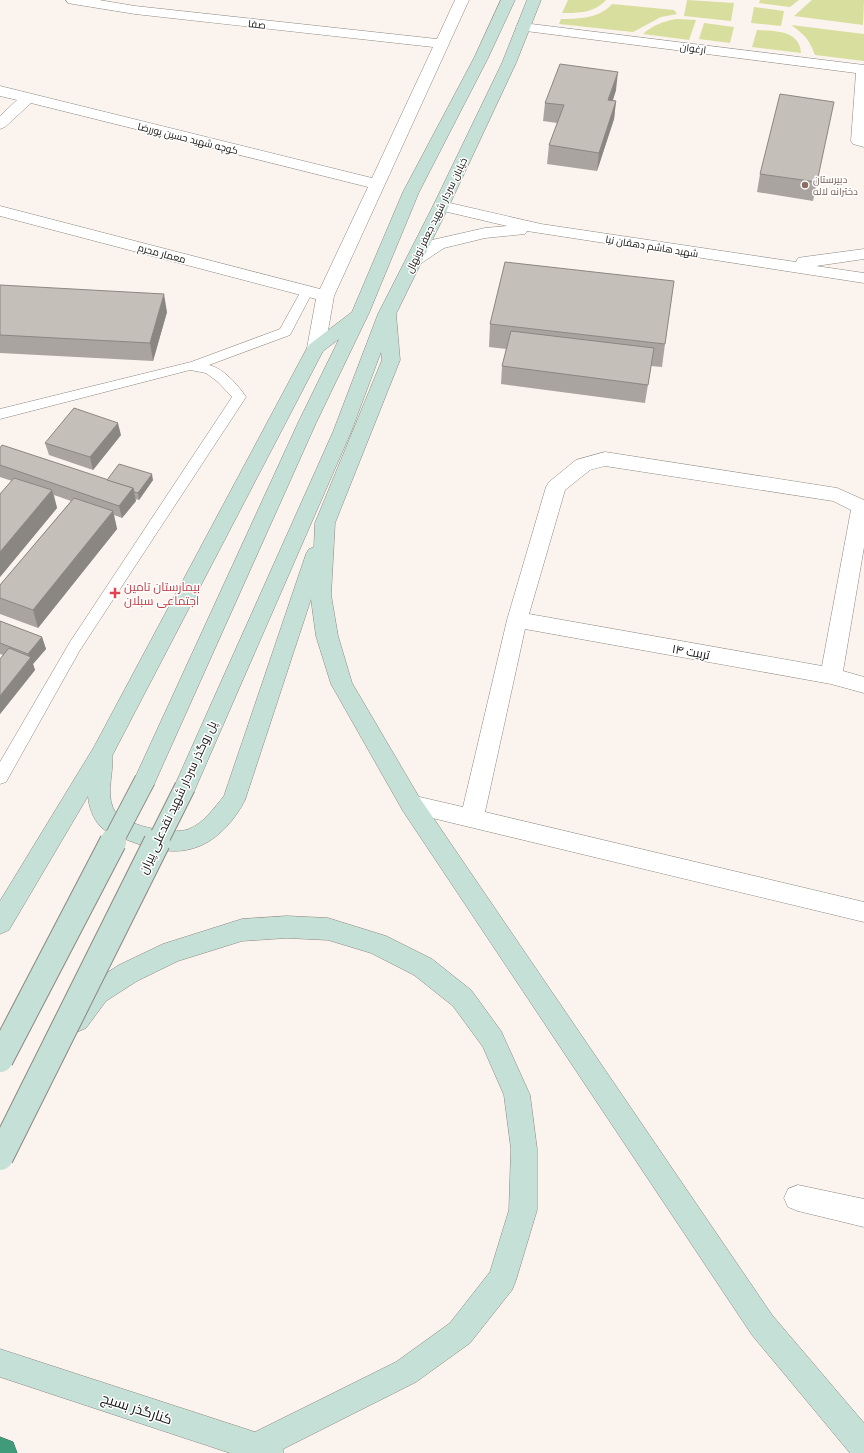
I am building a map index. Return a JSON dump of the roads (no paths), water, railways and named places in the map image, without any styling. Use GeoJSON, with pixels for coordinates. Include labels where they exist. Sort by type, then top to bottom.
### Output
{"type":"FeatureCollection","features":[{"type":"Feature","properties":{"kind":"main road"},"geometry":{"type":"LineString","coordinates":[[0,1059],[146,780],[307,423],[360,313],[411,192],[481,58],[508,0]]}},
{"type":"Feature","properties":{"kind":"main road","name":"خیابان سردار شهید جعفر نونهال"},"geometry":{"type":"LineString","coordinates":[[342,432],[387,314],[441,206],[509,63],[534,0]]}},
{"type":"Feature","properties":{"kind":"main road"},"geometry":{"type":"LineString","coordinates":[[0,923],[102,753],[316,348],[360,313]]}},
{"type":"Feature","properties":{"kind":"main road"},"geometry":{"type":"LineString","coordinates":[[387,314],[391,360],[325,523],[324,530],[321,595],[327,636],[342,684],[411,804],[762,1325],[864,1446]]}},
{"type":"Feature","properties":{"kind":"main road","name":"پل روگذر سردار شهید نقدعلی پیران"},"geometry":{"type":"LineString","coordinates":[[0,1157],[184,787],[342,432]]}},
{"type":"Feature","properties":{"kind":"main road"},"geometry":{"type":"LineString","coordinates":[[102,753],[99,802],[106,817],[119,827],[155,840],[173,843],[191,839],[206,832],[222,816],[234,800],[324,530]]}},
{"type":"Feature","properties":{"kind":"main road"},"geometry":{"type":"LineString","coordinates":[[53,1051],[97,993],[128,973],[172,952],[242,930],[287,927],[328,929],[377,944],[423,967],[462,998],[492,1039],[517,1095],[524,1149],[523,1210],[502,1280],[460,1333],[406,1372],[265,1450]]}},
{"type":"Feature","properties":{"kind":"main road","name":"کنارگذر بسیج"},"geometry":{"type":"LineString","coordinates":[[0,1362],[265,1450]]}},
{"type":"Feature","properties":{"kind":"street","name":"صفا"},"geometry":{"type":"LineString","coordinates":[[73,0],[136,10],[441,44]]}},
{"type":"Feature","properties":{"kind":"street"},"geometry":{"type":"LineString","coordinates":[[136,10],[148,0]]}},
{"type":"Feature","properties":{"kind":"street"},"geometry":{"type":"LineString","coordinates":[[316,348],[325,296],[462,0]]}},
{"type":"Feature","properties":{"kind":"street","name":"ارغوان"},"geometry":{"type":"LineString","coordinates":[[523,27],[864,70]]}},
{"type":"Feature","properties":{"kind":"street"},"geometry":{"type":"LineString","coordinates":[[864,70],[859,141],[864,142]]}},
{"type":"Feature","properties":{"kind":"street","name":"کوچه شهید حسین پوررضا"},"geometry":{"type":"LineString","coordinates":[[0,91],[376,184]]}},
{"type":"Feature","properties":{"kind":"street"},"geometry":{"type":"LineString","coordinates":[[0,124],[27,98]]}},
{"type":"Feature","properties":{"kind":"street","name":"شهید هاشم دهقان نیا"},"geometry":{"type":"LineString","coordinates":[[441,206],[541,229],[776,266],[864,278]]}},
{"type":"Feature","properties":{"kind":"street","name":"معمار محرم"},"geometry":{"type":"LineString","coordinates":[[0,210],[325,296]]}},
{"type":"Feature","properties":{"kind":"street"},"geometry":{"type":"LineString","coordinates":[[414,260],[438,244],[485,233],[541,229]]}},
{"type":"Feature","properties":{"kind":"street"},"geometry":{"type":"LineString","coordinates":[[776,266],[864,254]]}},
{"type":"Feature","properties":{"kind":"street"},"geometry":{"type":"LineString","coordinates":[[472,819],[517,620],[556,487],[583,465],[605,460],[837,495],[861,507],[831,676]]}},
{"type":"Feature","properties":{"kind":"street","name":"تربیت ۱۴"},"geometry":{"type":"LineString","coordinates":[[517,620],[831,676],[864,685]]}},
{"type":"Feature","properties":{"kind":"street"},"geometry":{"type":"LineString","coordinates":[[411,804],[864,912]]}},
{"type":"Feature","properties":{"kind":"street"},"geometry":{"type":"LineString","coordinates":[[798,1198],[864,1213]]}},
{"type":"Feature","properties":{"kind":"lane"},"geometry":{"type":"LineString","coordinates":[[0,414],[190,366],[285,332],[307,291]]}},
{"type":"Feature","properties":{"kind":"lane"},"geometry":{"type":"LineString","coordinates":[[0,777],[6,755],[75,646],[239,397],[223,379],[210,369],[190,366]]}},
{"type":"Feature","properties":{"kind":"place","name":"دبیرستان دخترانه لاله"},"geometry":{"type":"Point","coordinates":[805,185]}},
{"type":"Feature","properties":{"kind":"place","name":"بیمارستان تامین اجتماعی سبلان"},"geometry":{"type":"Point","coordinates":[115,593]}}]}
